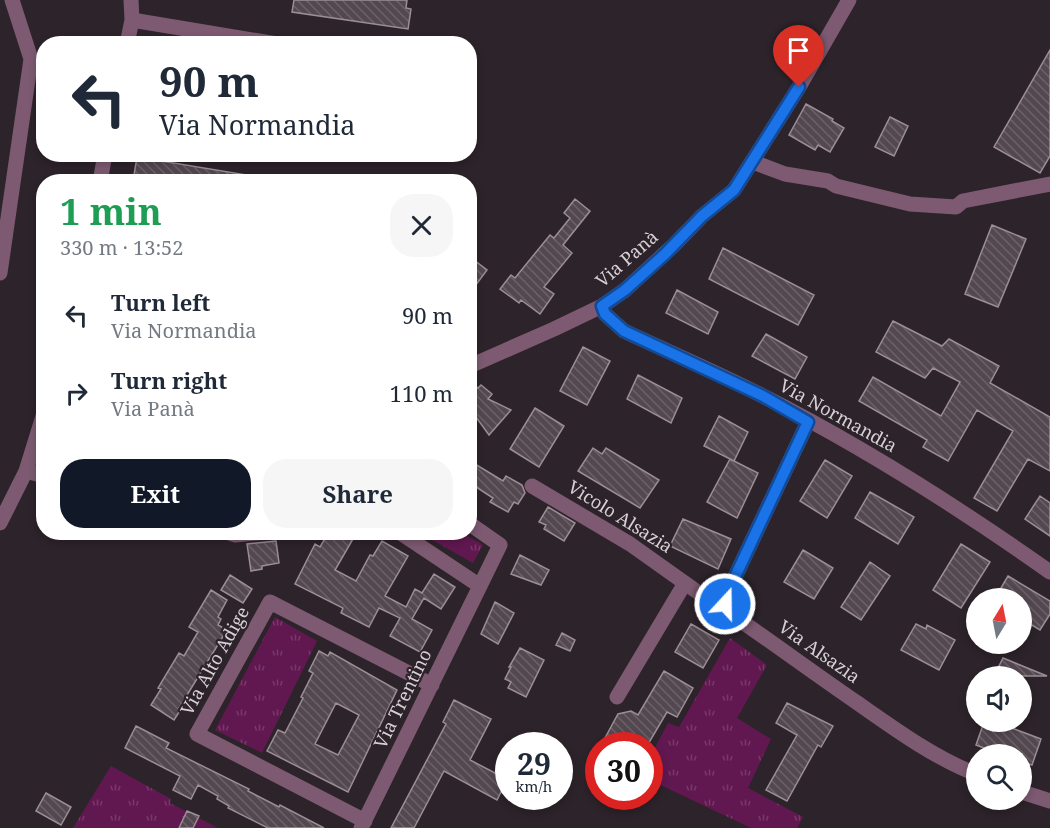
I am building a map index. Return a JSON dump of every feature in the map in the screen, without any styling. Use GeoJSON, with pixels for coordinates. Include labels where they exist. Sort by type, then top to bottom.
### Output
{"type":"FeatureCollection","features":[{"type":"Feature","properties":{"kind":"street"},"geometry":{"type":"LineString","coordinates":[[0,273],[31,59],[12,0]]}},
{"type":"Feature","properties":{"kind":"street"},"geometry":{"type":"LineString","coordinates":[[129,36],[132,20],[131,0]]}},
{"type":"Feature","properties":{"kind":"street","name":"Via Panà"},"geometry":{"type":"LineString","coordinates":[[477,362],[602,306],[625,290],[702,216],[734,190],[849,0]]}},
{"type":"Feature","properties":{"kind":"street"},"geometry":{"type":"LineString","coordinates":[[132,20],[229,36]]}},
{"type":"Feature","properties":{"kind":"street"},"geometry":{"type":"LineString","coordinates":[[753,162],[785,174],[828,181],[836,186],[923,206],[956,207],[963,201],[1050,184]]}},
{"type":"Feature","properties":{"kind":"street"},"geometry":{"type":"LineString","coordinates":[[0,172],[16,174]]}},
{"type":"Feature","properties":{"kind":"street","name":"Via Normandia"},"geometry":{"type":"LineString","coordinates":[[602,306],[605,314],[624,331],[763,396],[890,468],[982,524],[1050,572]]}},
{"type":"Feature","properties":{"kind":"street"},"geometry":{"type":"LineString","coordinates":[[725,604],[726,596],[808,422]]}},
{"type":"Feature","properties":{"kind":"street"},"geometry":{"type":"LineString","coordinates":[[0,523],[26,471],[36,439]]}},
{"type":"Feature","properties":{"kind":"street"},"geometry":{"type":"LineString","coordinates":[[26,471],[36,474]]}},
{"type":"Feature","properties":{"kind":"street","name":"Vicolo Alsazia"},"geometry":{"type":"LineString","coordinates":[[532,486],[630,544],[713,603],[725,604]]}},
{"type":"Feature","properties":{"kind":"street","name":"Via Trentino"},"geometry":{"type":"LineString","coordinates":[[363,825],[500,545],[477,529]]}},
{"type":"Feature","properties":{"kind":"street"},"geometry":{"type":"LineString","coordinates":[[412,540],[480,586]]}},
{"type":"Feature","properties":{"kind":"street"},"geometry":{"type":"LineString","coordinates":[[617,697],[685,583]]}},
{"type":"Feature","properties":{"kind":"street","name":"Via Alto Adige"},"geometry":{"type":"LineString","coordinates":[[363,825],[197,734],[270,602],[432,685]]}},
{"type":"Feature","properties":{"kind":"street","name":"Via Alsazia"},"geometry":{"type":"LineString","coordinates":[[725,604],[728,612],[879,718],[966,770]]}},
{"type":"Feature","properties":{"kind":"street"},"geometry":{"type":"LineString","coordinates":[[1032,795],[1050,801]]}},
{"type":"Feature","properties":{"kind":"green space"},"geometry":{"type":"Polygon","coordinates":[[[432,540],[474,540],[483,545],[473,563],[432,540]]]}},
{"type":"Feature","properties":{"kind":"green space"},"geometry":{"type":"Polygon","coordinates":[[[275,617],[317,641],[262,753],[215,730],[275,617]]]}},
{"type":"Feature","properties":{"kind":"green space"},"geometry":{"type":"Polygon","coordinates":[[[730,638],[767,665],[737,718],[771,739],[748,788],[803,817],[797,828],[751,828],[663,786],[663,732],[668,723],[679,727],[730,638]]]}},
{"type":"Feature","properties":{"kind":"green space"},"geometry":{"type":"Polygon","coordinates":[[[111,766],[171,799],[170,803],[218,828],[73,828],[111,766]]]}},
{"type":"Feature","properties":{"kind":"building"},"geometry":{"type":"Polygon","coordinates":[[[294,0],[407,0],[406,8],[411,9],[408,29],[292,12],[294,0]]]}},
{"type":"Feature","properties":{"kind":"building"},"geometry":{"type":"Polygon","coordinates":[[[1050,50],[1050,156],[1040,173],[994,147],[1050,50]]]}},
{"type":"Feature","properties":{"kind":"building"},"geometry":{"type":"Polygon","coordinates":[[[806,104],[844,128],[830,152],[818,145],[815,150],[789,135],[806,104]]]}},
{"type":"Feature","properties":{"kind":"building"},"geometry":{"type":"Polygon","coordinates":[[[890,117],[908,126],[894,156],[875,147],[890,117]]]}},
{"type":"Feature","properties":{"kind":"building"},"geometry":{"type":"Polygon","coordinates":[[[136,162],[168,162],[241,174],[134,174],[136,162]]]}},
{"type":"Feature","properties":{"kind":"building"},"geometry":{"type":"Polygon","coordinates":[[[575,199],[590,211],[563,245],[572,253],[544,287],[554,294],[540,314],[521,300],[519,303],[500,289],[511,275],[515,278],[550,235],[554,238],[570,218],[564,213],[575,199]]]}},
{"type":"Feature","properties":{"kind":"building"},"geometry":{"type":"Polygon","coordinates":[[[992,225],[1026,239],[998,307],[965,294],[992,225]]]}},
{"type":"Feature","properties":{"kind":"building"},"geometry":{"type":"Polygon","coordinates":[[[723,248],[814,295],[798,325],[709,279],[723,248]]]}},
{"type":"Feature","properties":{"kind":"building"},"geometry":{"type":"Polygon","coordinates":[[[477,262],[487,270],[477,284],[477,262]]]}},
{"type":"Feature","properties":{"kind":"building"},"geometry":{"type":"Polygon","coordinates":[[[677,290],[718,312],[708,334],[666,313],[677,290]]]}},
{"type":"Feature","properties":{"kind":"building"},"geometry":{"type":"Polygon","coordinates":[[[893,321],[942,346],[949,339],[999,366],[990,383],[1050,417],[1050,471],[1028,459],[997,511],[974,498],[1013,431],[977,410],[948,461],[923,447],[927,440],[859,401],[873,377],[941,416],[960,382],[933,368],[925,378],[876,352],[893,321]]]}},
{"type":"Feature","properties":{"kind":"building"},"geometry":{"type":"Polygon","coordinates":[[[766,334],[807,357],[795,379],[752,356],[766,334]]]}},
{"type":"Feature","properties":{"kind":"building"},"geometry":{"type":"Polygon","coordinates":[[[583,347],[610,361],[587,405],[560,391],[583,347]]]}},
{"type":"Feature","properties":{"kind":"building"},"geometry":{"type":"Polygon","coordinates":[[[638,375],[682,398],[671,423],[627,399],[638,375]]]}},
{"type":"Feature","properties":{"kind":"building"},"geometry":{"type":"Polygon","coordinates":[[[481,385],[492,394],[488,399],[511,410],[489,435],[477,418],[477,388],[481,385]]]}},
{"type":"Feature","properties":{"kind":"building"},"geometry":{"type":"Polygon","coordinates":[[[535,408],[564,426],[539,467],[510,449],[535,408]]]}},
{"type":"Feature","properties":{"kind":"building"},"geometry":{"type":"Polygon","coordinates":[[[719,416],[748,432],[734,461],[704,446],[719,416]]]}},
{"type":"Feature","properties":{"kind":"building"},"geometry":{"type":"Polygon","coordinates":[[[593,448],[602,454],[606,448],[659,480],[640,508],[578,471],[593,448]]]}},
{"type":"Feature","properties":{"kind":"building"},"geometry":{"type":"Polygon","coordinates":[[[730,459],[758,473],[737,518],[707,502],[730,459]]]}},
{"type":"Feature","properties":{"kind":"building"},"geometry":{"type":"Polygon","coordinates":[[[825,460],[852,476],[827,518],[800,501],[825,460]]]}},
{"type":"Feature","properties":{"kind":"building"},"geometry":{"type":"Polygon","coordinates":[[[477,465],[503,481],[506,476],[522,485],[525,493],[518,504],[514,502],[508,512],[490,502],[493,498],[477,488],[477,465]]]}},
{"type":"Feature","properties":{"kind":"building"},"geometry":{"type":"Polygon","coordinates":[[[870,492],[914,517],[898,544],[855,518],[870,492]]]}},
{"type":"Feature","properties":{"kind":"building"},"geometry":{"type":"Polygon","coordinates":[[[1040,496],[1050,503],[1050,536],[1025,519],[1040,496]]]}},
{"type":"Feature","properties":{"kind":"building"},"geometry":{"type":"Polygon","coordinates":[[[548,507],[575,523],[564,541],[544,529],[546,525],[539,522],[548,507]]]}},
{"type":"Feature","properties":{"kind":"building"},"geometry":{"type":"Polygon","coordinates":[[[683,519],[731,539],[718,569],[670,546],[683,519]]]}},
{"type":"Feature","properties":{"kind":"building"},"geometry":{"type":"Polygon","coordinates":[[[324,540],[352,540],[335,570],[356,581],[370,555],[373,556],[382,541],[408,556],[385,596],[406,607],[415,589],[422,593],[434,574],[455,587],[441,609],[424,598],[412,619],[432,630],[420,652],[390,636],[400,618],[379,608],[369,627],[341,613],[343,608],[295,584],[315,544],[320,547],[324,540]]]}},
{"type":"Feature","properties":{"kind":"building"},"geometry":{"type":"Polygon","coordinates":[[[276,541],[279,563],[251,571],[247,544],[276,541]]]}},
{"type":"Feature","properties":{"kind":"building"},"geometry":{"type":"Polygon","coordinates":[[[961,544],[990,562],[974,588],[966,588],[966,600],[961,608],[933,590],[961,544]]]}},
{"type":"Feature","properties":{"kind":"building"},"geometry":{"type":"Polygon","coordinates":[[[803,550],[833,568],[814,599],[784,582],[803,550]]]}},
{"type":"Feature","properties":{"kind":"building"},"geometry":{"type":"Polygon","coordinates":[[[520,555],[549,570],[541,585],[511,574],[520,555]]]}},
{"type":"Feature","properties":{"kind":"building"},"geometry":{"type":"Polygon","coordinates":[[[870,562],[890,576],[861,620],[841,607],[870,562]]]}},
{"type":"Feature","properties":{"kind":"building"},"geometry":{"type":"Polygon","coordinates":[[[230,575],[252,589],[243,603],[221,590],[230,575]]]}},
{"type":"Feature","properties":{"kind":"building"},"geometry":{"type":"Polygon","coordinates":[[[1008,576],[1028,588],[1001,588],[1008,576]]]}},
{"type":"Feature","properties":{"kind":"building"},"geometry":{"type":"Polygon","coordinates":[[[211,590],[227,600],[218,617],[221,619],[218,625],[227,630],[174,720],[151,705],[161,689],[158,688],[179,653],[184,656],[198,632],[189,627],[211,590]]]}},
{"type":"Feature","properties":{"kind":"building"},"geometry":{"type":"Polygon","coordinates":[[[1032,590],[1050,601],[1050,614],[1040,630],[1032,625],[1032,590]]]}},
{"type":"Feature","properties":{"kind":"building"},"geometry":{"type":"Polygon","coordinates":[[[495,602],[514,613],[498,644],[481,634],[495,602]]]}},
{"type":"Feature","properties":{"kind":"building"},"geometry":{"type":"Polygon","coordinates":[[[691,624],[719,640],[703,668],[675,652],[691,624]]]}},
{"type":"Feature","properties":{"kind":"building"},"geometry":{"type":"Polygon","coordinates":[[[916,624],[926,629],[927,625],[955,640],[939,670],[901,650],[916,624]]]}},
{"type":"Feature","properties":{"kind":"building"},"geometry":{"type":"Polygon","coordinates":[[[562,633],[575,640],[570,651],[556,645],[562,633]]]}},
{"type":"Feature","properties":{"kind":"building"},"geometry":{"type":"Polygon","coordinates":[[[520,648],[544,660],[526,697],[508,688],[511,682],[505,679],[520,648]]]}},
{"type":"Feature","properties":{"kind":"building"},"geometry":{"type":"Polygon","coordinates":[[[319,651],[328,656],[330,652],[397,690],[348,792],[267,751],[278,730],[285,733],[313,673],[309,671],[319,651]],[[336,703],[315,744],[338,755],[359,715],[336,703]]]}},
{"type":"Feature","properties":{"kind":"building"},"geometry":{"type":"Polygon","coordinates":[[[1003,658],[1023,666],[999,666],[1003,658]]]}},
{"type":"Feature","properties":{"kind":"building"},"geometry":{"type":"Polygon","coordinates":[[[1032,670],[1047,676],[1032,676],[1032,670]]]}},
{"type":"Feature","properties":{"kind":"building"},"geometry":{"type":"Polygon","coordinates":[[[664,671],[693,688],[677,717],[667,712],[655,732],[608,732],[618,714],[631,711],[638,715],[664,671]]]}},
{"type":"Feature","properties":{"kind":"building"},"geometry":{"type":"Polygon","coordinates":[[[454,700],[491,719],[470,760],[495,773],[495,799],[444,771],[414,828],[391,828],[446,724],[443,722],[454,700]]]}},
{"type":"Feature","properties":{"kind":"building"},"geometry":{"type":"Polygon","coordinates":[[[787,703],[833,726],[821,747],[818,745],[787,801],[766,790],[797,735],[776,723],[787,703]]]}},
{"type":"Feature","properties":{"kind":"building"},"geometry":{"type":"Polygon","coordinates":[[[136,726],[169,743],[166,748],[324,828],[268,828],[228,808],[229,806],[217,799],[218,796],[198,785],[191,799],[173,790],[180,776],[125,748],[136,726]]]}},
{"type":"Feature","properties":{"kind":"building"},"geometry":{"type":"Polygon","coordinates":[[[981,732],[1022,732],[1041,739],[1032,765],[1032,744],[976,744],[981,732]]]}},
{"type":"Feature","properties":{"kind":"building"},"geometry":{"type":"Polygon","coordinates":[[[46,793],[71,807],[61,825],[36,811],[46,793]]]}},
{"type":"Feature","properties":{"kind":"building"},"geometry":{"type":"Polygon","coordinates":[[[187,811],[199,816],[193,828],[179,828],[187,811]]]}},
{"type":"Feature","properties":{"kind":"route"},"geometry":{"type":"LineString","coordinates":[[725,604],[726,596],[808,422],[763,396],[624,331],[605,314],[602,306],[625,290],[702,216],[734,190],[799,87]]}}]}
